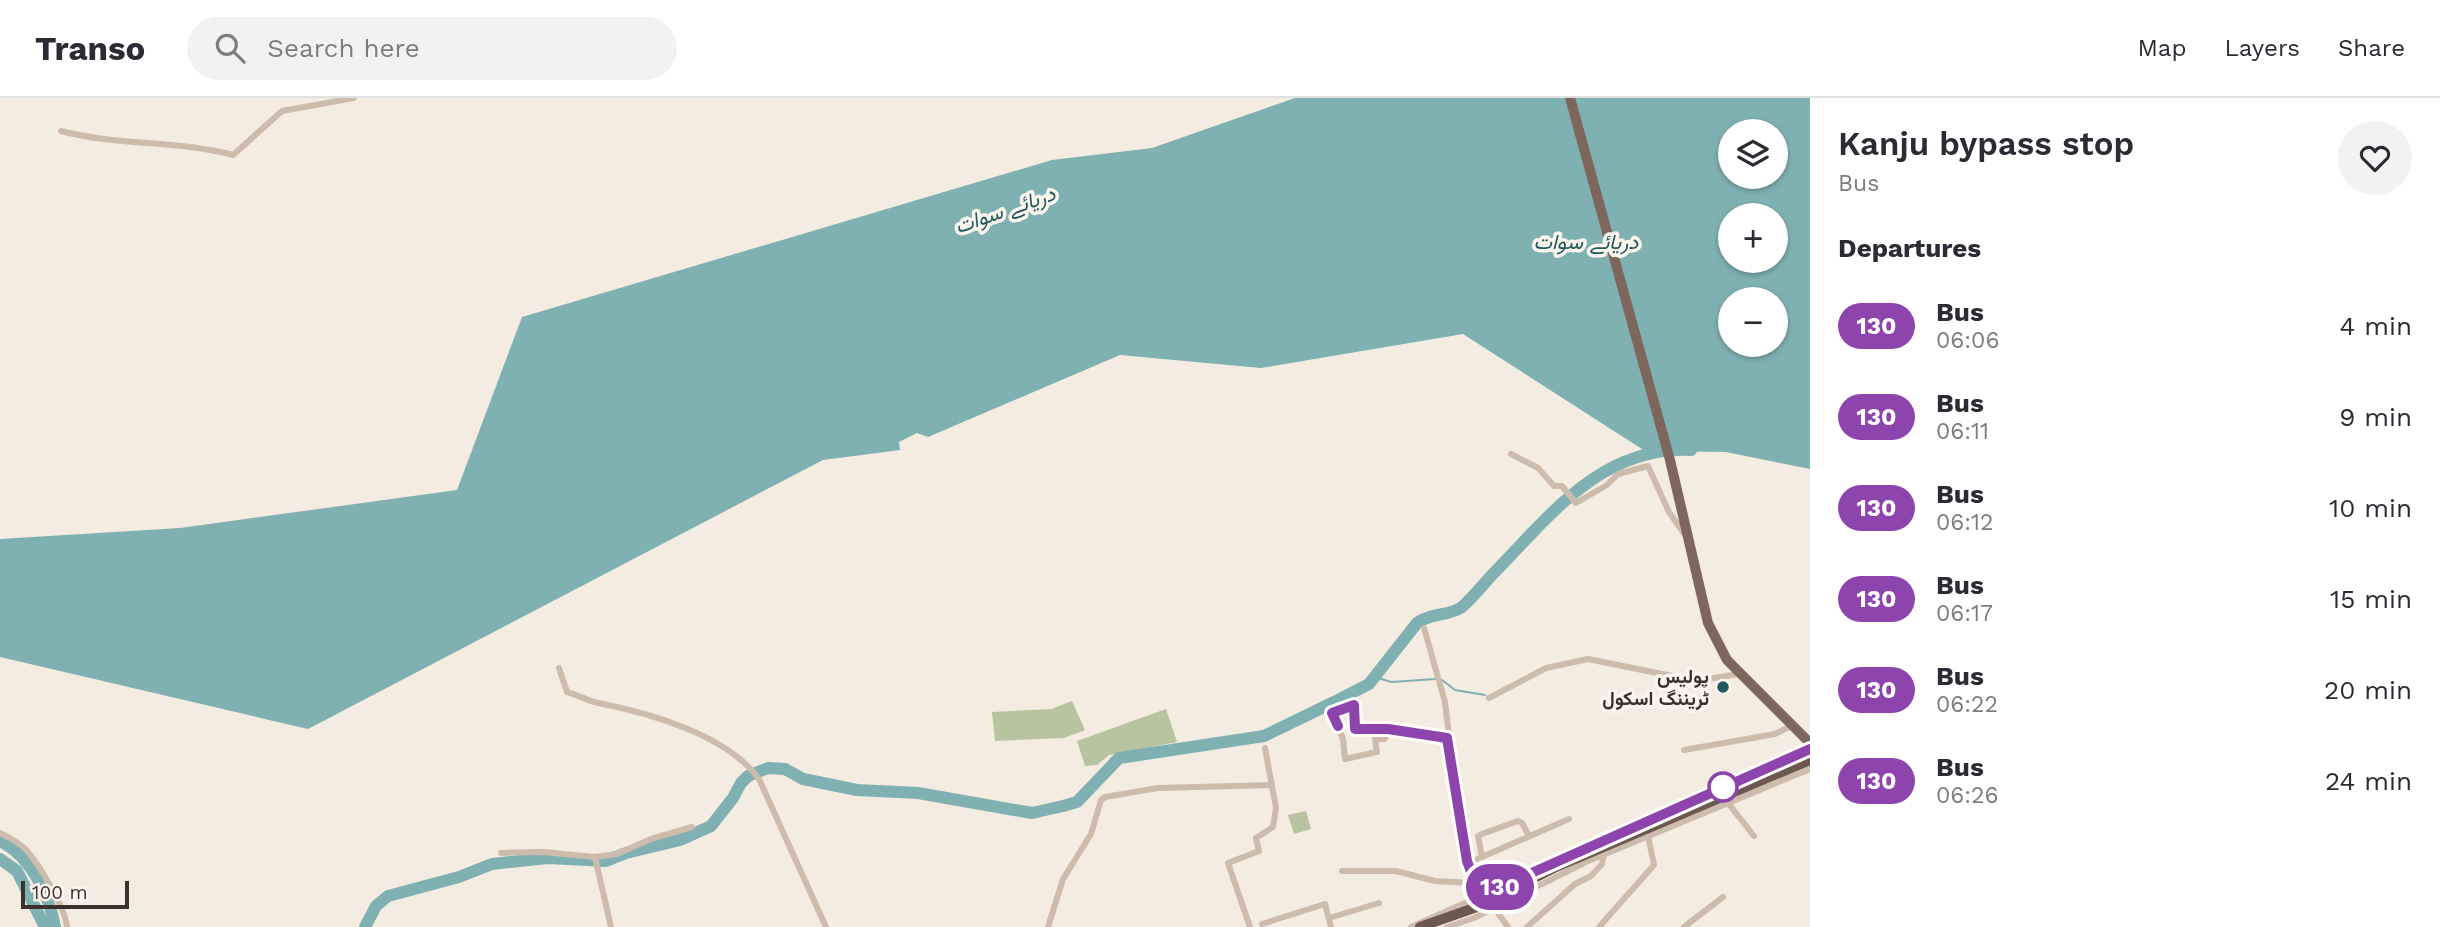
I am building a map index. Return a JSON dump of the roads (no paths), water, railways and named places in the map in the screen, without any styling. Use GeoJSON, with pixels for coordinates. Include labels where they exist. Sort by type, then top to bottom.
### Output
{"type":"FeatureCollection","features":[{"type":"Feature","properties":{"kind":"highway"},"geometry":{"type":"LineString","coordinates":[[1420,927],[1455,916],[1554,868],[1810,760]]}},
{"type":"Feature","properties":{"kind":"main road"},"geometry":{"type":"LineString","coordinates":[[1570,98],[1675,481],[1708,623],[1716,644],[1738,674],[1810,743]]}},
{"type":"Feature","properties":{"kind":"street"},"geometry":{"type":"LineString","coordinates":[[61,131],[107,140],[174,144],[233,155],[282,111],[354,98]]}},
{"type":"Feature","properties":{"kind":"street"},"geometry":{"type":"LineString","coordinates":[[1511,454],[1538,468],[1554,486],[1563,486],[1576,503],[1607,485],[1618,474],[1648,466],[1669,512],[1686,536]]}},
{"type":"Feature","properties":{"kind":"street"},"geometry":{"type":"LineString","coordinates":[[1424,628],[1445,702],[1447,738],[1468,863],[1473,883],[1480,896]]}},
{"type":"Feature","properties":{"kind":"street"},"geometry":{"type":"LineString","coordinates":[[1489,698],[1546,668],[1588,659],[1697,681],[1738,674]]}},
{"type":"Feature","properties":{"kind":"street"},"geometry":{"type":"LineString","coordinates":[[559,668],[567,692],[596,703],[651,714],[710,740],[750,767],[759,779],[826,927]]}},
{"type":"Feature","properties":{"kind":"street"},"geometry":{"type":"LineString","coordinates":[[1388,729],[1385,739],[1376,739],[1377,752],[1345,759],[1343,739],[1332,713],[1354,705],[1355,729],[1388,729],[1447,738]]}},
{"type":"Feature","properties":{"kind":"street"},"geometry":{"type":"LineString","coordinates":[[1684,750],[1775,734],[1791,726]]}},
{"type":"Feature","properties":{"kind":"street"},"geometry":{"type":"LineString","coordinates":[[1250,927],[1228,863],[1259,851],[1255,838],[1273,827],[1276,808],[1265,748]]}},
{"type":"Feature","properties":{"kind":"street"},"geometry":{"type":"LineString","coordinates":[[1411,927],[1810,749]]}},
{"type":"Feature","properties":{"kind":"street"},"geometry":{"type":"LineString","coordinates":[[1447,927],[1494,908],[1541,882],[1604,854],[1810,769]]}},
{"type":"Feature","properties":{"kind":"street"},"geometry":{"type":"LineString","coordinates":[[1048,927],[1063,879],[1091,834],[1101,800],[1105,797],[1158,788],[1272,785]]}},
{"type":"Feature","properties":{"kind":"street"},"geometry":{"type":"LineString","coordinates":[[1728,803],[1754,836]]}},
{"type":"Feature","properties":{"kind":"street"},"geometry":{"type":"LineString","coordinates":[[1468,863],[1569,819]]}},
{"type":"Feature","properties":{"kind":"street"},"geometry":{"type":"LineString","coordinates":[[1482,857],[1477,844],[1478,836],[1482,834],[1518,821],[1529,836]]}},
{"type":"Feature","properties":{"kind":"street"},"geometry":{"type":"LineString","coordinates":[[501,853],[542,852],[595,857],[617,854],[651,839],[692,827]]}},
{"type":"Feature","properties":{"kind":"street"},"geometry":{"type":"LineString","coordinates":[[0,833],[17,841],[29,853],[59,905],[67,927]]}},
{"type":"Feature","properties":{"kind":"street"},"geometry":{"type":"LineString","coordinates":[[1599,927],[1654,865],[1648,836]]}},
{"type":"Feature","properties":{"kind":"street"},"geometry":{"type":"LineString","coordinates":[[1527,927],[1575,884],[1591,876],[1602,864],[1604,854]]}},
{"type":"Feature","properties":{"kind":"street"},"geometry":{"type":"LineString","coordinates":[[595,857],[595,868],[611,927]]}},
{"type":"Feature","properties":{"kind":"street"},"geometry":{"type":"LineString","coordinates":[[1342,871],[1396,871],[1435,881],[1473,883]]}},
{"type":"Feature","properties":{"kind":"street"},"geometry":{"type":"LineString","coordinates":[[1684,927],[1723,897]]}},
{"type":"Feature","properties":{"kind":"street"},"geometry":{"type":"LineString","coordinates":[[1329,918],[1379,903]]}},
{"type":"Feature","properties":{"kind":"street"},"geometry":{"type":"LineString","coordinates":[[1262,924],[1325,904],[1331,927]]}},
{"type":"Feature","properties":{"kind":"street"},"geometry":{"type":"LineString","coordinates":[[1494,908],[1508,927]]}},
{"type":"Feature","properties":{"kind":"water","name":"دریائے سوات"},"geometry":{"type":"Polygon","coordinates":[[[1295,98],[1810,98],[1810,469],[1726,452],[1645,451],[1463,334],[1261,368],[1120,355],[928,437],[917,433],[899,442],[900,450],[823,460],[308,729],[0,657],[0,539],[180,528],[457,490],[522,317],[1052,160],[1152,148],[1295,98]]]}},
{"type":"Feature","properties":{"kind":"waterway"},"geometry":{"type":"LineString","coordinates":[[365,927],[376,906],[388,896],[459,877],[492,864],[548,858],[606,861],[626,853],[680,840],[711,826],[741,783],[748,776],[768,768],[785,769],[803,779],[857,790],[918,793],[1032,813],[1077,802],[1119,758],[1264,736],[1369,684],[1417,623],[1462,607],[1555,510],[1603,473],[1629,460],[1659,452],[1691,450]]}},
{"type":"Feature","properties":{"kind":"waterway"},"geometry":{"type":"LineString","coordinates":[[1375,677],[1391,682],[1436,679]]}},
{"type":"Feature","properties":{"kind":"waterway"},"geometry":{"type":"LineString","coordinates":[[1442,680],[1455,690],[1485,695]]}},
{"type":"Feature","properties":{"kind":"waterway"},"geometry":{"type":"LineString","coordinates":[[0,841],[21,856],[37,878],[55,927]]}},
{"type":"Feature","properties":{"kind":"waterway"},"geometry":{"type":"LineString","coordinates":[[0,859],[17,871],[45,927]]}},
{"type":"Feature","properties":{"kind":"place","name":"پولیس ٹریننگ اسکول"},"geometry":{"type":"Point","coordinates":[1723,687]}}]}
